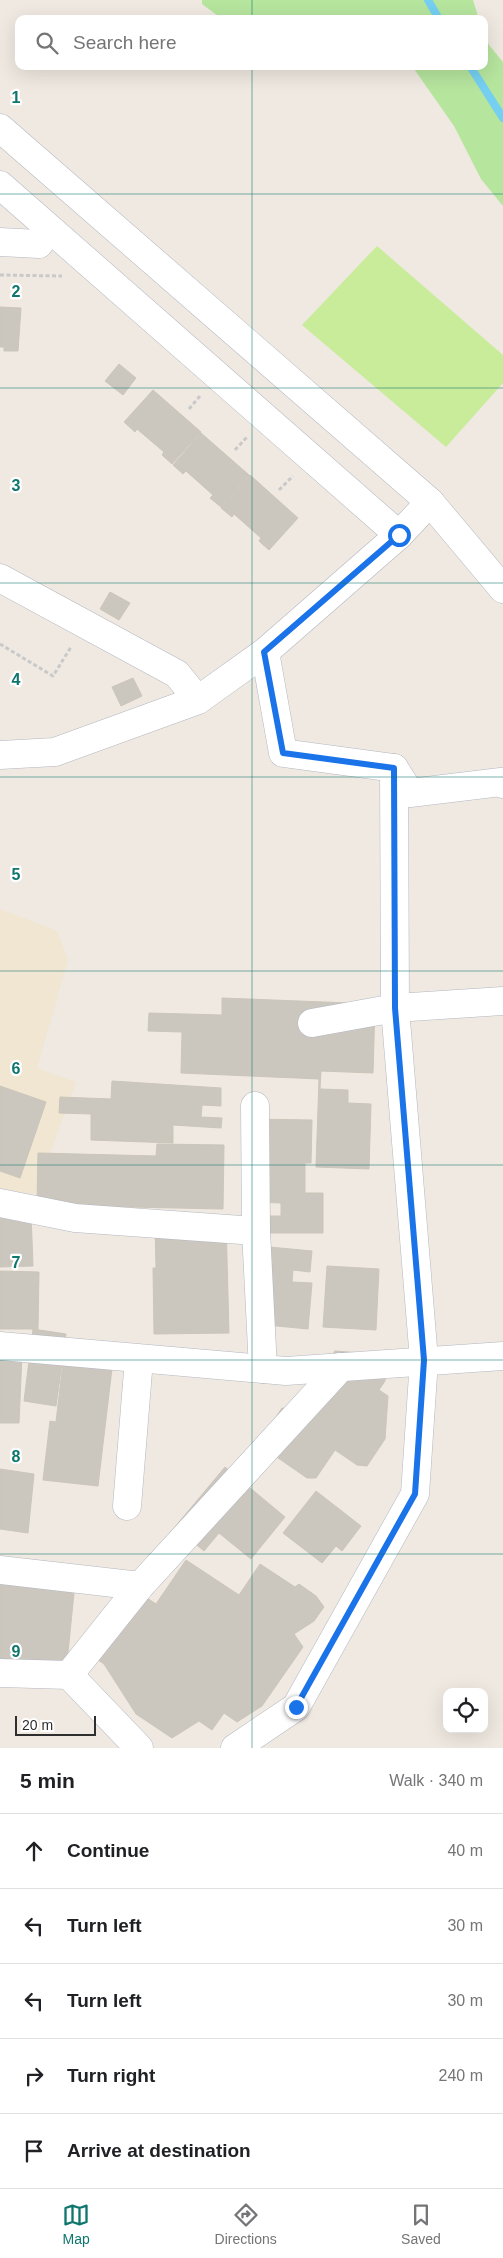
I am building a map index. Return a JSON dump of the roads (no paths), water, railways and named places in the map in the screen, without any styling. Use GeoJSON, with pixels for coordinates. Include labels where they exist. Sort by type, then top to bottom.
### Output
{"type":"FeatureCollection","features":[{"type":"Feature","properties":{"kind":"street"},"geometry":{"type":"LineString","coordinates":[[0,128],[430,502],[503,589]]}},
{"type":"Feature","properties":{"kind":"street"},"geometry":{"type":"LineString","coordinates":[[0,185],[399,535]]}},
{"type":"Feature","properties":{"kind":"street"},"geometry":{"type":"LineString","coordinates":[[0,260],[0,242],[40,244]]}},
{"type":"Feature","properties":{"kind":"street"},"geometry":{"type":"LineString","coordinates":[[0,754],[55,752],[198,700],[264,652],[399,535],[430,502]]}},
{"type":"Feature","properties":{"kind":"street"},"geometry":{"type":"LineString","coordinates":[[0,558],[75,597],[76,618]]}},
{"type":"Feature","properties":{"kind":"street"},"geometry":{"type":"LineString","coordinates":[[0,578],[177,674],[198,700]]}},
{"type":"Feature","properties":{"kind":"street"},"geometry":{"type":"LineString","coordinates":[[0,594],[60,626],[76,618]]}},
{"type":"Feature","properties":{"kind":"street"},"geometry":{"type":"LineString","coordinates":[[264,652],[283,753],[394,768],[410,792],[501,782],[503,784]]}},
{"type":"Feature","properties":{"kind":"street"},"geometry":{"type":"LineString","coordinates":[[235,1748],[296,1707],[415,1494],[424,1360],[395,1008],[394,768]]}},
{"type":"Feature","properties":{"kind":"street"},"geometry":{"type":"LineString","coordinates":[[312,1023],[395,1008],[503,1001]]}},
{"type":"Feature","properties":{"kind":"street"},"geometry":{"type":"LineString","coordinates":[[255,1106],[256,1230],[264,1369]]}},
{"type":"Feature","properties":{"kind":"street"},"geometry":{"type":"LineString","coordinates":[[0,1203],[75,1218],[256,1230]]}},
{"type":"Feature","properties":{"kind":"street"},"geometry":{"type":"LineString","coordinates":[[0,1346],[286,1371],[503,1356]]}},
{"type":"Feature","properties":{"kind":"street"},"geometry":{"type":"LineString","coordinates":[[127,1506],[138,1359]]}},
{"type":"Feature","properties":{"kind":"street"},"geometry":{"type":"LineString","coordinates":[[69,1675],[140,1586],[342,1367]]}},
{"type":"Feature","properties":{"kind":"street"},"geometry":{"type":"LineString","coordinates":[[0,1570],[140,1586]]}},
{"type":"Feature","properties":{"kind":"street"},"geometry":{"type":"LineString","coordinates":[[0,1673],[69,1675],[139,1748]]}},
{"type":"Feature","properties":{"kind":"waterway"},"geometry":{"type":"LineString","coordinates":[[428,0],[437,15]]}},
{"type":"Feature","properties":{"kind":"waterway"},"geometry":{"type":"LineString","coordinates":[[473,70],[503,118]]}}]}
